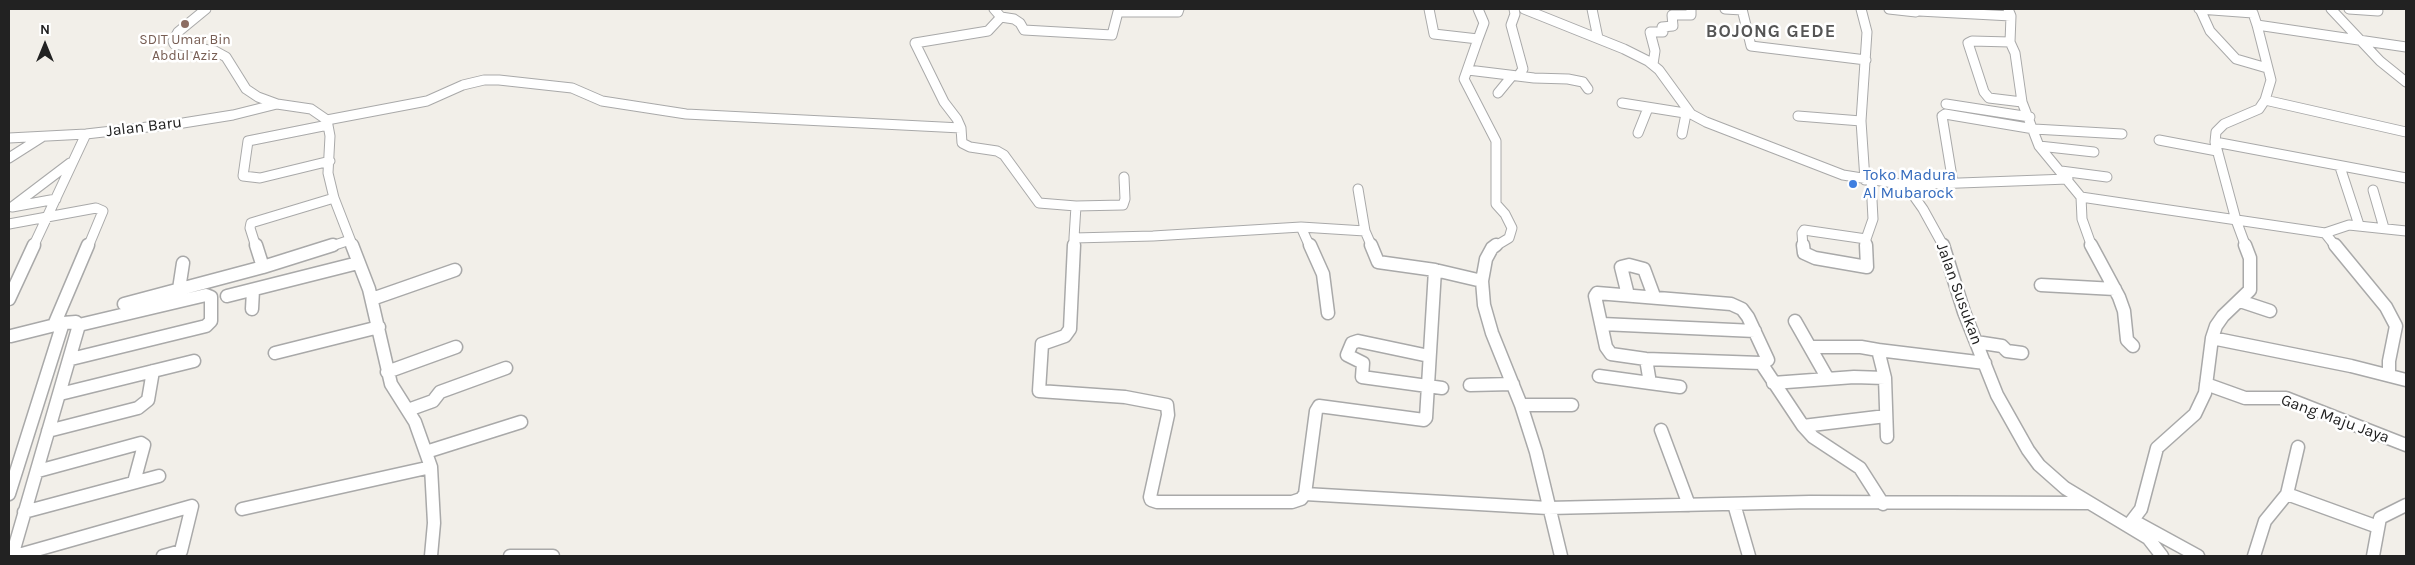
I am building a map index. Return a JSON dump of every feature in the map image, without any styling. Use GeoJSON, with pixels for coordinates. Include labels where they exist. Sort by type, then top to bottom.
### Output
{"type":"FeatureCollection","features":[{"type":"Feature","properties":{"kind":"street"},"geometry":{"type":"LineString","coordinates":[[206,9],[178,32],[173,41],[174,44],[215,51],[226,57],[246,89],[258,97],[277,104],[311,109],[328,122],[330,161],[328,173],[334,198],[372,299],[391,384],[408,410],[431,467],[434,523],[432,556]]}},
{"type":"Feature","properties":{"kind":"street"},"geometry":{"type":"LineString","coordinates":[[994,9],[1001,17],[1014,19],[1024,30],[1112,35],[1118,12],[1178,12],[1179,9]]}},
{"type":"Feature","properties":{"kind":"street"},"geometry":{"type":"LineString","coordinates":[[1429,9],[1434,34],[1478,39]]}},
{"type":"Feature","properties":{"kind":"street"},"geometry":{"type":"LineString","coordinates":[[1478,9],[1484,23],[1471,55],[1468,70],[1464,75],[1466,85],[1496,141],[1496,204],[1505,214],[1512,228],[1509,238],[1492,248],[1486,259],[1482,281],[1484,305],[1492,333],[1521,405],[1536,452],[1561,556]]}},
{"type":"Feature","properties":{"kind":"street"},"geometry":{"type":"LineString","coordinates":[[1498,93],[1524,69],[1511,25],[1515,14],[1514,9]]}},
{"type":"Feature","properties":{"kind":"street"},"geometry":{"type":"LineString","coordinates":[[1524,9],[1624,49],[1653,64],[1689,114]]}},
{"type":"Feature","properties":{"kind":"street"},"geometry":{"type":"LineString","coordinates":[[1592,9],[1598,38]]}},
{"type":"Feature","properties":{"kind":"street"},"geometry":{"type":"LineString","coordinates":[[1653,64],[1655,51],[1650,32],[1663,32],[1662,27],[1673,26],[1672,15],[1691,15],[1691,9]]}},
{"type":"Feature","properties":{"kind":"street"},"geometry":{"type":"LineString","coordinates":[[1725,9],[1742,10],[1751,46],[1866,60]]}},
{"type":"Feature","properties":{"kind":"street"},"geometry":{"type":"LineString","coordinates":[[1861,9],[1867,32],[1861,121],[1873,212],[1866,239],[1867,267],[1815,258],[1804,253],[1804,230],[1866,239]]}},
{"type":"Feature","properties":{"kind":"street"},"geometry":{"type":"LineString","coordinates":[[1889,9],[2009,12],[2010,42],[2015,53],[2022,102],[2030,117],[2039,146],[2065,175],[2081,197],[2082,219],[2087,237],[2124,310],[2127,340],[2133,346]]}},
{"type":"Feature","properties":{"kind":"street"},"geometry":{"type":"LineString","coordinates":[[2198,556],[2131,524],[2141,509],[2152,461],[2157,448],[2195,414],[2206,384],[2212,338],[2223,316],[2240,302],[2250,290],[2250,258],[2236,220],[2216,147],[2216,132],[2224,124],[2259,109],[2265,100],[2271,80],[2257,25],[2250,11],[2199,9],[2210,31],[2236,59],[2267,68]]}},
{"type":"Feature","properties":{"kind":"street"},"geometry":{"type":"LineString","coordinates":[[2330,9],[2380,61],[2406,82]]}},
{"type":"Feature","properties":{"kind":"street"},"geometry":{"type":"LineString","coordinates":[[2349,9],[2378,11]]}},
{"type":"Feature","properties":{"kind":"street"},"geometry":{"type":"LineString","coordinates":[[1001,17],[988,31],[915,42],[944,102],[961,128],[962,143],[1004,154],[1035,200],[1047,204],[1076,206],[1123,204],[1126,199],[1124,177]]}},
{"type":"Feature","properties":{"kind":"street"},"geometry":{"type":"LineString","coordinates":[[2257,25],[2358,38],[2406,47]]}},
{"type":"Feature","properties":{"kind":"street"},"geometry":{"type":"LineString","coordinates":[[2010,42],[1972,41],[1968,43],[1984,92],[1989,98],[2022,102]]}},
{"type":"Feature","properties":{"kind":"street"},"geometry":{"type":"LineString","coordinates":[[1468,70],[1583,82],[1588,90]]}},
{"type":"Feature","properties":{"kind":"street"},"geometry":{"type":"LineString","coordinates":[[330,161],[254,179],[243,176],[247,143],[250,140],[427,102],[468,84],[499,80],[572,88],[602,101],[693,114],[961,128]]}},
{"type":"Feature","properties":{"kind":"street"},"geometry":{"type":"LineString","coordinates":[[2265,100],[2406,132]]}},
{"type":"Feature","properties":{"kind":"street"},"geometry":{"type":"LineString","coordinates":[[1622,103],[1689,114],[1812,164],[1843,175],[1868,180],[1906,185],[1953,184],[2065,175],[2107,177]]}},
{"type":"Feature","properties":{"kind":"street","name":"Jalan Baru"},"geometry":{"type":"LineString","coordinates":[[9,138],[86,134],[225,116],[277,104]]}},
{"type":"Feature","properties":{"kind":"street"},"geometry":{"type":"LineString","coordinates":[[1946,104],[2030,117]]}},
{"type":"Feature","properties":{"kind":"street"},"geometry":{"type":"LineString","coordinates":[[1638,133],[1648,108]]}},
{"type":"Feature","properties":{"kind":"street"},"geometry":{"type":"LineString","coordinates":[[1682,134],[1689,114]]}},
{"type":"Feature","properties":{"kind":"street"},"geometry":{"type":"LineString","coordinates":[[1953,184],[1942,115],[1952,114],[2034,130],[2122,134]]}},
{"type":"Feature","properties":{"kind":"street"},"geometry":{"type":"LineString","coordinates":[[1798,116],[1861,121]]}},
{"type":"Feature","properties":{"kind":"street"},"geometry":{"type":"LineString","coordinates":[[9,299],[86,134]]}},
{"type":"Feature","properties":{"kind":"street"},"geometry":{"type":"LineString","coordinates":[[9,158],[44,136]]}},
{"type":"Feature","properties":{"kind":"street"},"geometry":{"type":"LineString","coordinates":[[2159,140],[2216,147],[2406,178]]}},
{"type":"Feature","properties":{"kind":"street"},"geometry":{"type":"LineString","coordinates":[[2039,146],[2094,152]]}},
{"type":"Feature","properties":{"kind":"street"},"geometry":{"type":"LineString","coordinates":[[56,199],[12,207],[72,162]]}},
{"type":"Feature","properties":{"kind":"street"},"geometry":{"type":"LineString","coordinates":[[2340,167],[2359,225]]}},
{"type":"Feature","properties":{"kind":"street","name":"Jalan Susukan"},"geometry":{"type":"LineString","coordinates":[[1906,185],[1923,209],[1945,249],[1964,312],[1984,363],[2010,418],[2039,465],[2065,488],[2087,503],[2131,524],[2148,538],[2162,556]]}},
{"type":"Feature","properties":{"kind":"street"},"geometry":{"type":"LineString","coordinates":[[1358,189],[1365,231],[1375,258],[1381,264],[1435,270],[1482,281]]}},
{"type":"Feature","properties":{"kind":"street"},"geometry":{"type":"LineString","coordinates":[[2373,190],[2384,228]]}},
{"type":"Feature","properties":{"kind":"street"},"geometry":{"type":"LineString","coordinates":[[2081,197],[2325,232],[2349,225],[2406,231]]}},
{"type":"Feature","properties":{"kind":"street"},"geometry":{"type":"LineString","coordinates":[[263,267],[250,228],[251,223],[334,198]]}},
{"type":"Feature","properties":{"kind":"street"},"geometry":{"type":"LineString","coordinates":[[1076,206],[1070,329],[1065,336],[1042,344],[1039,391],[1125,397],[1167,405],[1168,415],[1150,496],[1152,501],[1292,502],[1301,499],[1305,494],[1318,407],[1326,405],[1424,420],[1426,418],[1435,270]]}},
{"type":"Feature","properties":{"kind":"street"},"geometry":{"type":"LineString","coordinates":[[9,224],[96,208],[103,211],[58,324],[9,494]]}},
{"type":"Feature","properties":{"kind":"street"},"geometry":{"type":"LineString","coordinates":[[1074,238],[1152,236],[1301,227],[1365,231]]}},
{"type":"Feature","properties":{"kind":"street"},"geometry":{"type":"LineString","coordinates":[[1301,227],[1323,274],[1328,313]]}},
{"type":"Feature","properties":{"kind":"street"},"geometry":{"type":"LineString","coordinates":[[2325,232],[2401,326],[2389,361],[2389,374]]}},
{"type":"Feature","properties":{"kind":"street"},"geometry":{"type":"LineString","coordinates":[[124,304],[263,267],[350,240]]}},
{"type":"Feature","properties":{"kind":"street"},"geometry":{"type":"LineString","coordinates":[[179,289],[183,262]]}},
{"type":"Feature","properties":{"kind":"street"},"geometry":{"type":"LineString","coordinates":[[228,296],[358,262]]}},
{"type":"Feature","properties":{"kind":"street"},"geometry":{"type":"LineString","coordinates":[[1628,295],[1621,267],[1628,265],[1644,269],[1654,296]]}},
{"type":"Feature","properties":{"kind":"street"},"geometry":{"type":"LineString","coordinates":[[372,299],[455,270]]}},
{"type":"Feature","properties":{"kind":"street"},"geometry":{"type":"LineString","coordinates":[[2041,285],[2114,289]]}},
{"type":"Feature","properties":{"kind":"street"},"geometry":{"type":"LineString","coordinates":[[252,308],[253,290]]}},
{"type":"Feature","properties":{"kind":"street"},"geometry":{"type":"LineString","coordinates":[[1595,294],[1654,296],[1731,304],[1742,309],[1769,358],[1761,364],[1646,359],[1611,354],[1606,347],[1595,294]]}},
{"type":"Feature","properties":{"kind":"street"},"geometry":{"type":"LineString","coordinates":[[71,359],[206,326],[211,321],[212,297],[206,295],[79,326]]}},
{"type":"Feature","properties":{"kind":"street"},"geometry":{"type":"LineString","coordinates":[[2240,302],[2270,311]]}},
{"type":"Feature","properties":{"kind":"street"},"geometry":{"type":"LineString","coordinates":[[1795,321],[1828,379]]}},
{"type":"Feature","properties":{"kind":"street"},"geometry":{"type":"LineString","coordinates":[[10,335],[58,324],[76,322],[79,326]]}},
{"type":"Feature","properties":{"kind":"street"},"geometry":{"type":"LineString","coordinates":[[1602,324],[1755,331]]}},
{"type":"Feature","properties":{"kind":"street"},"geometry":{"type":"LineString","coordinates":[[79,326],[38,471],[24,512],[14,556],[192,506],[181,550],[163,556]]}},
{"type":"Feature","properties":{"kind":"street"},"geometry":{"type":"LineString","coordinates":[[275,353],[379,328]]}},
{"type":"Feature","properties":{"kind":"street"},"geometry":{"type":"LineString","coordinates":[[2212,338],[2389,374],[2406,380]]}},
{"type":"Feature","properties":{"kind":"street"},"geometry":{"type":"LineString","coordinates":[[1429,356],[1358,341],[1352,343],[1347,355],[1363,363],[1361,376],[1364,378],[1442,388]]}},
{"type":"Feature","properties":{"kind":"street"},"geometry":{"type":"LineString","coordinates":[[1976,342],[2002,346],[2007,351],[2022,353]]}},
{"type":"Feature","properties":{"kind":"street"},"geometry":{"type":"LineString","coordinates":[[387,372],[456,347]]}},
{"type":"Feature","properties":{"kind":"street"},"geometry":{"type":"LineString","coordinates":[[1810,347],[1861,347],[1984,363]]}},
{"type":"Feature","properties":{"kind":"street"},"geometry":{"type":"LineString","coordinates":[[1878,350],[1885,378],[1887,437]]}},
{"type":"Feature","properties":{"kind":"street"},"geometry":{"type":"LineString","coordinates":[[1646,359],[1650,383]]}},
{"type":"Feature","properties":{"kind":"street"},"geometry":{"type":"LineString","coordinates":[[60,394],[194,361]]}},
{"type":"Feature","properties":{"kind":"street"},"geometry":{"type":"LineString","coordinates":[[1761,364],[1803,426],[1813,437],[1860,468],[1883,504]]}},
{"type":"Feature","properties":{"kind":"street"},"geometry":{"type":"LineString","coordinates":[[408,410],[433,401],[440,392],[506,368]]}},
{"type":"Feature","properties":{"kind":"street"},"geometry":{"type":"LineString","coordinates":[[48,431],[138,408],[148,400],[153,371]]}},
{"type":"Feature","properties":{"kind":"street"},"geometry":{"type":"LineString","coordinates":[[1599,376],[1680,387]]}},
{"type":"Feature","properties":{"kind":"street"},"geometry":{"type":"LineString","coordinates":[[1773,384],[1828,379],[1885,378]]}},
{"type":"Feature","properties":{"kind":"street"},"geometry":{"type":"LineString","coordinates":[[1470,386],[1513,384]]}},
{"type":"Feature","properties":{"kind":"street","name":"Gang Maju Jaya"},"geometry":{"type":"LineString","coordinates":[[2206,384],[2245,398],[2286,398],[2406,445]]}},
{"type":"Feature","properties":{"kind":"street"},"geometry":{"type":"LineString","coordinates":[[1521,405],[1572,404]]}},
{"type":"Feature","properties":{"kind":"street"},"geometry":{"type":"LineString","coordinates":[[1803,426],[1886,416]]}},
{"type":"Feature","properties":{"kind":"street"},"geometry":{"type":"LineString","coordinates":[[426,452],[520,422]]}},
{"type":"Feature","properties":{"kind":"street"},"geometry":{"type":"LineString","coordinates":[[1661,430],[1689,505]]}},
{"type":"Feature","properties":{"kind":"street"},"geometry":{"type":"LineString","coordinates":[[38,471],[141,443],[144,444],[134,482]]}},
{"type":"Feature","properties":{"kind":"street"},"geometry":{"type":"LineString","coordinates":[[2254,556],[2265,521],[2287,494],[2298,447]]}},
{"type":"Feature","properties":{"kind":"street"},"geometry":{"type":"LineString","coordinates":[[242,509],[431,467]]}},
{"type":"Feature","properties":{"kind":"street"},"geometry":{"type":"LineString","coordinates":[[24,512],[158,476]]}},
{"type":"Feature","properties":{"kind":"street"},"geometry":{"type":"LineString","coordinates":[[1305,494],[1548,508],[1734,504],[2087,503]]}},
{"type":"Feature","properties":{"kind":"street"},"geometry":{"type":"LineString","coordinates":[[2287,494],[2378,527]]}},
{"type":"Feature","properties":{"kind":"street"},"geometry":{"type":"LineString","coordinates":[[1734,504],[1749,556]]}},
{"type":"Feature","properties":{"kind":"street"},"geometry":{"type":"LineString","coordinates":[[2373,556],[2380,518],[2406,505]]}},
{"type":"Feature","properties":{"kind":"street"},"geometry":{"type":"LineString","coordinates":[[510,556],[553,556]]}},
{"type":"Feature","properties":{"kind":"place","name":"SDIT Umar Bin Abdul Aziz"},"geometry":{"type":"Point","coordinates":[185,24]}},
{"type":"Feature","properties":{"kind":"place","name":"Toko Madura Al Mubarock"},"geometry":{"type":"Point","coordinates":[1853,184]}},
{"type":"Feature","properties":{"kind":"district","name":"BOJONG GEDE"},"geometry":{"type":"Point","coordinates":[1771,32]}}]}
